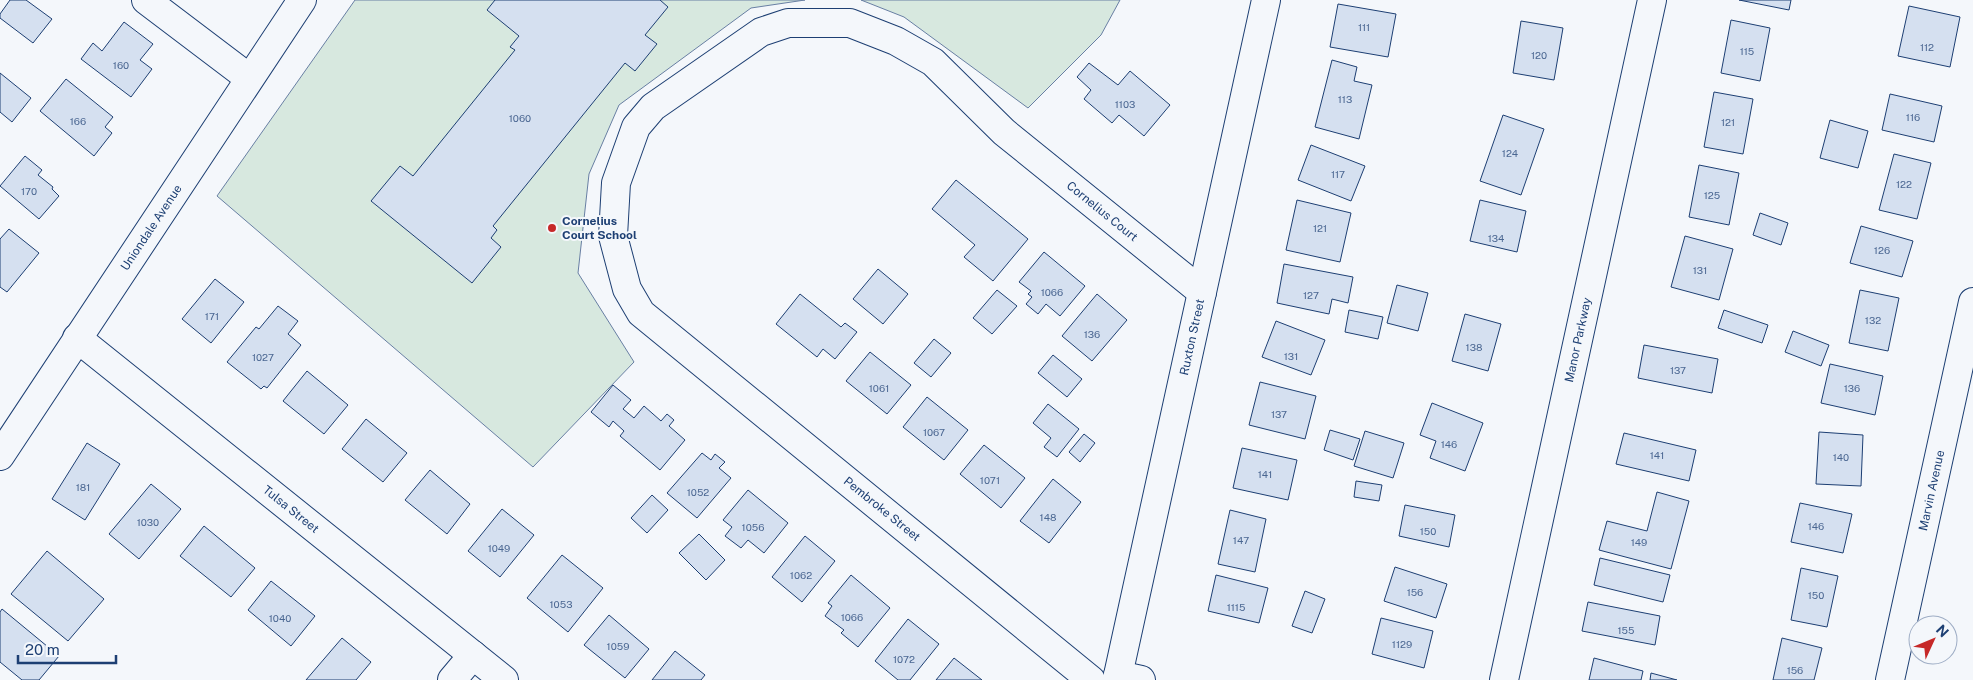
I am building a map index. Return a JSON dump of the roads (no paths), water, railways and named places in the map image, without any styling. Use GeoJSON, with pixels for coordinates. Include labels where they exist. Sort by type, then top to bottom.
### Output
{"type":"FeatureCollection","features":[{"type":"Feature","properties":{"kind":"street"},"geometry":{"type":"LineString","coordinates":[[146,0],[249,78]]}},
{"type":"Feature","properties":{"kind":"street","name":"Uniondale Avenue"},"geometry":{"type":"LineString","coordinates":[[0,456],[302,0]]}},
{"type":"Feature","properties":{"kind":"street","name":"Ruxton Street"},"geometry":{"type":"LineString","coordinates":[[1125,678],[1202,292],[1266,0]]}},
{"type":"Feature","properties":{"kind":"street","name":"Manor Parkway"},"geometry":{"type":"LineString","coordinates":[[1504,680],[1652,0]]}},
{"type":"Feature","properties":{"kind":"street","name":"Cornelius Court"},"geometry":{"type":"LineString","coordinates":[[672,339],[641,313],[627,290],[613,236],[616,182],[636,127],[653,107],[761,32],[788,23],[850,23],[896,41],[933,62],[1004,132],[1202,292]]}},
{"type":"Feature","properties":{"kind":"street","name":"Marvin Avenue"},"geometry":{"type":"LineString","coordinates":[[1890,680],[1973,302]]}},
{"type":"Feature","properties":{"kind":"street","name":"Tulsa Street"},"geometry":{"type":"LineString","coordinates":[[77,338],[504,680]]}},
{"type":"Feature","properties":{"kind":"street","name":"Pembroke Street"},"geometry":{"type":"LineString","coordinates":[[672,339],[1091,680]]}},
{"type":"Feature","properties":{"kind":"street"},"geometry":{"type":"LineString","coordinates":[[452,680],[473,655]]}},
{"type":"Feature","properties":{"kind":"place","name":"Cornelius Court School"},"geometry":{"type":"Point","coordinates":[552,228]}}]}
